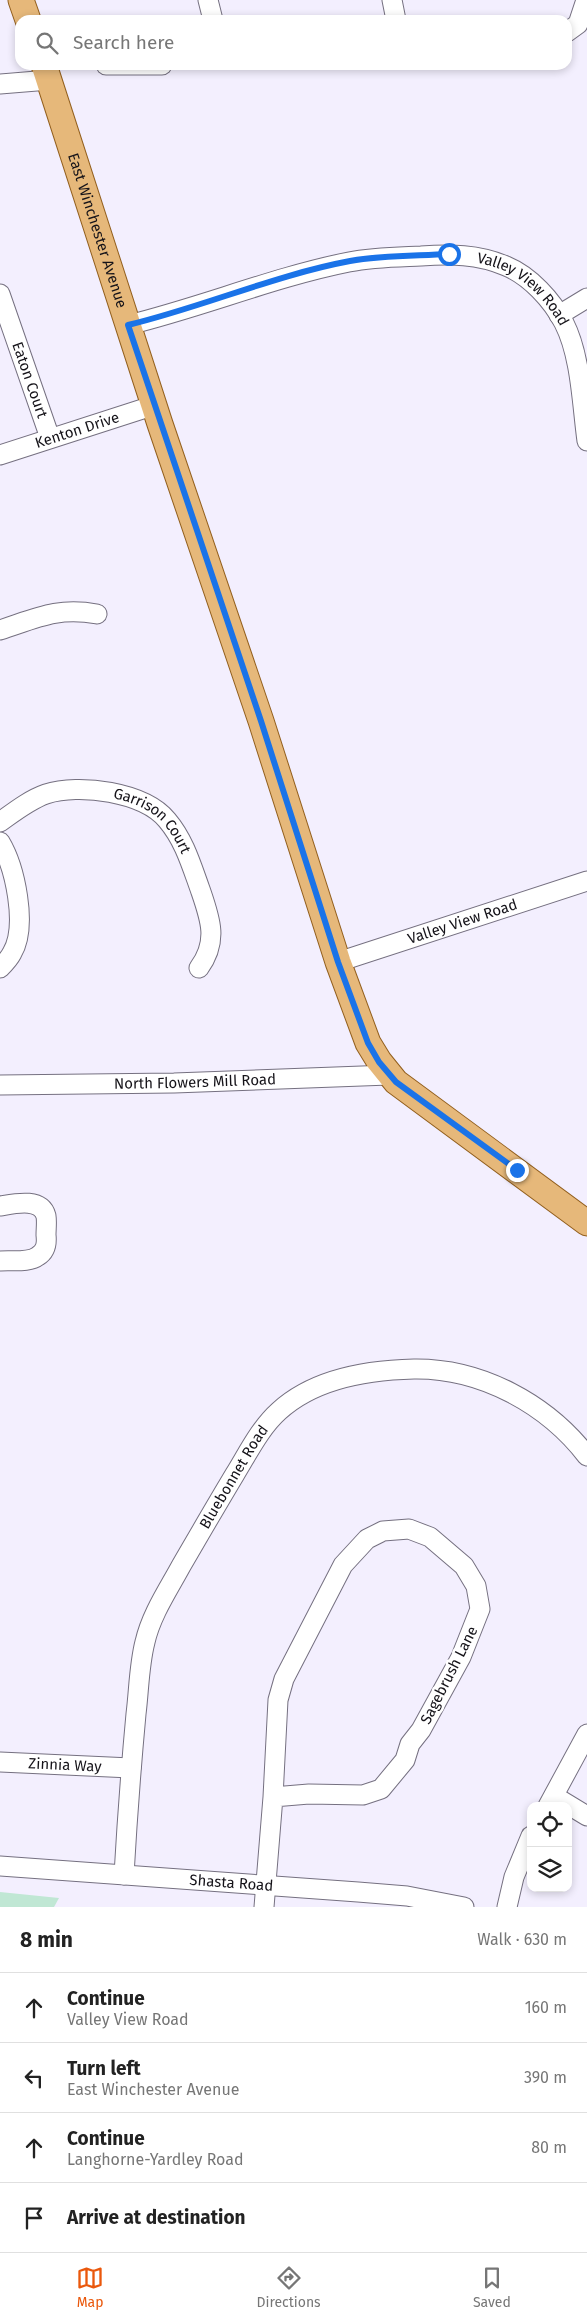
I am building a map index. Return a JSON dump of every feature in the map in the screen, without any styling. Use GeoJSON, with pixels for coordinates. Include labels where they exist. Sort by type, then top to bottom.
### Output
{"type":"FeatureCollection","features":[{"type":"Feature","properties":{"kind":"main road"},"geometry":{"type":"LineString","coordinates":[[21,0],[26,15]]}},
{"type":"Feature","properties":{"kind":"main road","name":"East Winchester Avenue"},"geometry":{"type":"LineString","coordinates":[[46,72],[154,405],[261,721],[338,962],[368,1043],[389,1075],[587,1223]]}},
{"type":"Feature","properties":{"kind":"street"},"geometry":{"type":"LineString","coordinates":[[208,0],[212,15]]}},
{"type":"Feature","properties":{"kind":"street"},"geometry":{"type":"LineString","coordinates":[[392,0],[395,15]]}},
{"type":"Feature","properties":{"kind":"street"},"geometry":{"type":"LineString","coordinates":[[572,28],[578,24],[586,0]]}},
{"type":"Feature","properties":{"kind":"street"},"geometry":{"type":"LineString","coordinates":[[0,84],[46,72]]}},
{"type":"Feature","properties":{"kind":"street","name":"Valley View Road"},"geometry":{"type":"LineString","coordinates":[[128,325],[169,315],[300,273],[350,261],[378,257],[449,254],[488,260],[518,272],[545,295],[559,315],[571,340],[587,442]]}},
{"type":"Feature","properties":{"kind":"street","name":"Eaton Court"},"geometry":{"type":"LineString","coordinates":[[0,294],[50,438]]}},
{"type":"Feature","properties":{"kind":"street"},"geometry":{"type":"LineString","coordinates":[[559,315],[587,298]]}},
{"type":"Feature","properties":{"kind":"street","name":"Kenton Drive"},"geometry":{"type":"LineString","coordinates":[[0,455],[154,405]]}},
{"type":"Feature","properties":{"kind":"street"},"geometry":{"type":"LineString","coordinates":[[0,630],[46,614],[63,611],[78,610],[97,614]]}},
{"type":"Feature","properties":{"kind":"street","name":"Garrison Court"},"geometry":{"type":"LineString","coordinates":[[0,822],[32,800],[60,791],[102,791],[121,794],[162,814],[181,838],[187,851],[210,925],[212,941],[209,952],[199,968]]}},
{"type":"Feature","properties":{"kind":"street"},"geometry":{"type":"LineString","coordinates":[[0,842],[12,867],[18,922],[18,935],[12,953],[0,968]]}},
{"type":"Feature","properties":{"kind":"street","name":"Valley View Road"},"geometry":{"type":"LineString","coordinates":[[338,962],[587,881]]}},
{"type":"Feature","properties":{"kind":"street","name":"North Flowers Mill Road"},"geometry":{"type":"LineString","coordinates":[[0,1085],[203,1083],[389,1075]]}},
{"type":"Feature","properties":{"kind":"street"},"geometry":{"type":"LineString","coordinates":[[0,1206],[25,1203],[41,1209],[46,1214],[46,1244],[44,1251],[37,1257],[27,1260],[0,1260]]}},
{"type":"Feature","properties":{"kind":"street","name":"Bluebonnet Road"},"geometry":{"type":"LineString","coordinates":[[124,1875],[131,1768],[145,1641],[154,1617],[216,1505],[263,1428],[278,1412],[290,1403],[320,1388],[363,1373],[420,1369],[449,1372],[493,1384],[527,1402],[573,1440],[587,1456]]}},
{"type":"Feature","properties":{"kind":"street","name":"Sagebrush Lane"},"geometry":{"type":"LineString","coordinates":[[264,1907],[273,1797],[278,1700],[284,1679],[343,1565],[367,1539],[383,1531],[409,1529],[430,1537],[464,1566],[476,1586],[480,1610],[461,1657],[421,1730],[410,1744],[405,1760],[381,1790],[363,1796],[309,1794],[273,1797]]}},
{"type":"Feature","properties":{"kind":"street"},"geometry":{"type":"LineString","coordinates":[[587,1734],[551,1801],[587,1816]]}},
{"type":"Feature","properties":{"kind":"street","name":"Zinnia Way"},"geometry":{"type":"LineString","coordinates":[[0,1762],[131,1768]]}},
{"type":"Feature","properties":{"kind":"street"},"geometry":{"type":"LineString","coordinates":[[507,1907],[514,1877],[527,1846]]}},
{"type":"Feature","properties":{"kind":"street","name":"Shasta Road"},"geometry":{"type":"LineString","coordinates":[[0,1866],[266,1885],[464,1907]]}},
{"type":"Feature","properties":{"kind":"green space"},"geometry":{"type":"Polygon","coordinates":[[[0,1892],[59,1898],[54,1907],[0,1907],[0,1892]]]}},
{"type":"Feature","properties":{"kind":"route"},"geometry":{"type":"LineString","coordinates":[[449,254],[378,257],[350,261],[300,273],[169,315],[128,325],[261,721],[311,884],[357,1017],[368,1043],[379,1062],[396,1082],[517,1170]]}}]}
